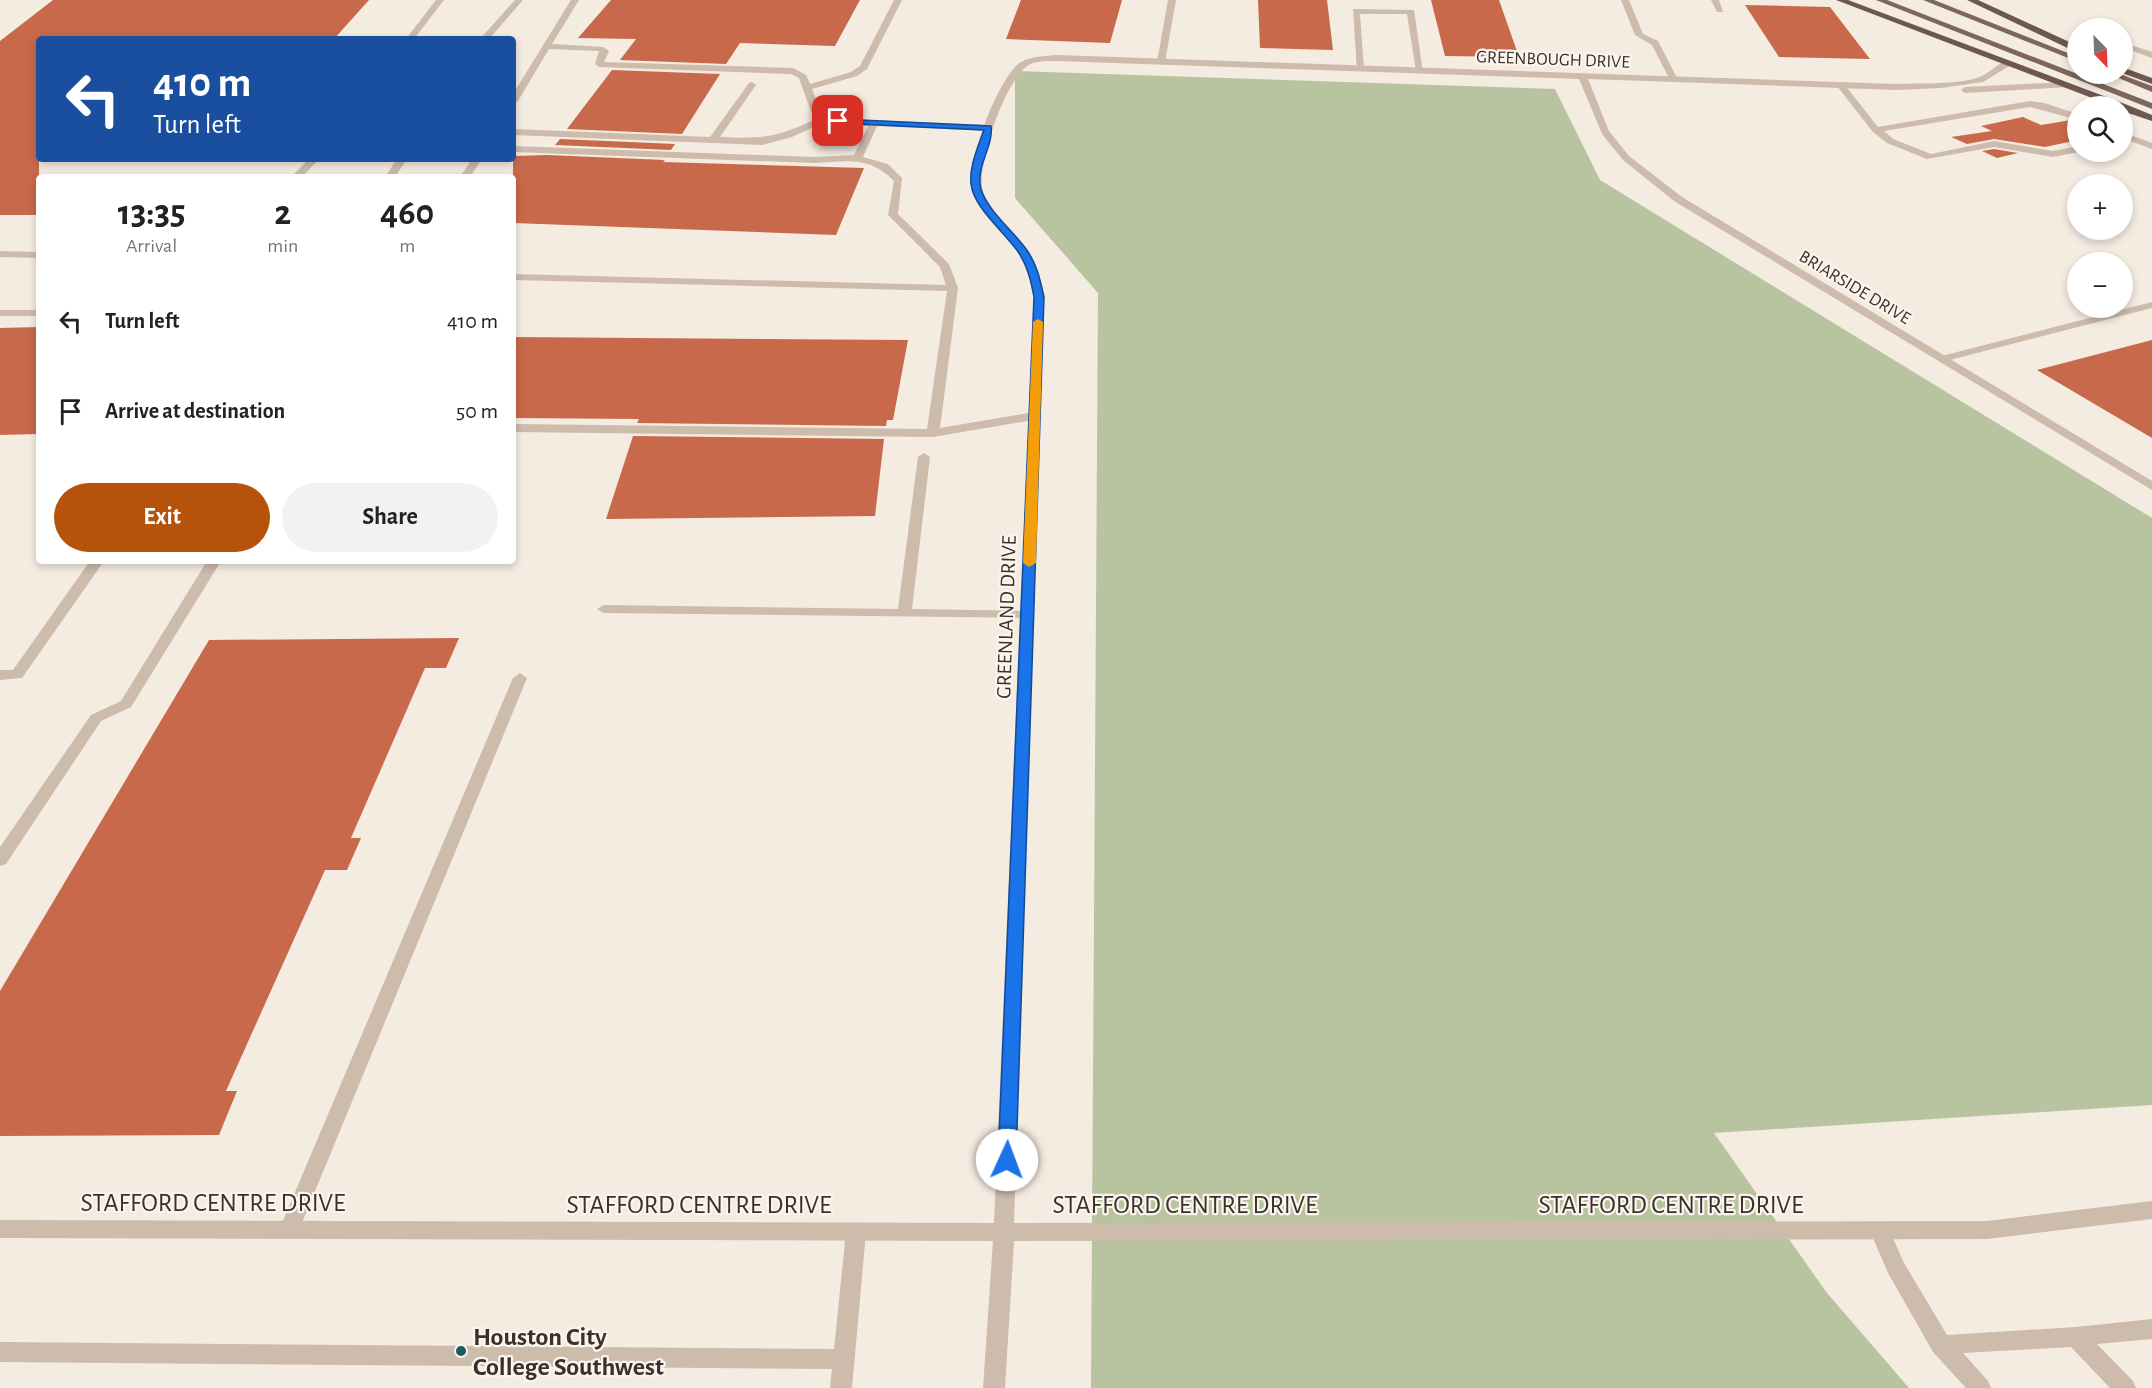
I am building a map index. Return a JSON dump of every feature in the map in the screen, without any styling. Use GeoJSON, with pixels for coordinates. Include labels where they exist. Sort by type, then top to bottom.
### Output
{"type":"FeatureCollection","features":[{"type":"Feature","properties":{"kind":"highway"},"geometry":{"type":"LineString","coordinates":[[1840,0],[2094,96]]}},
{"type":"Feature","properties":{"kind":"highway"},"geometry":{"type":"LineString","coordinates":[[1971,0],[2067,45]]}},
{"type":"Feature","properties":{"kind":"highway"},"geometry":{"type":"LineString","coordinates":[[2133,74],[2152,81]]}},
{"type":"Feature","properties":{"kind":"highway"},"geometry":{"type":"LineString","coordinates":[[2133,111],[2152,118]]}},
{"type":"Feature","properties":{"kind":"main road"},"geometry":{"type":"LineString","coordinates":[[1880,0],[2152,106]]}},
{"type":"Feature","properties":{"kind":"main road"},"geometry":{"type":"LineString","coordinates":[[1927,0],[2067,56]]}},
{"type":"Feature","properties":{"kind":"main road"},"geometry":{"type":"LineString","coordinates":[[2133,82],[2152,89]]}},
{"type":"Feature","properties":{"kind":"street"},"geometry":{"type":"LineString","coordinates":[[412,36],[440,0]]}},
{"type":"Feature","properties":{"kind":"street"},"geometry":{"type":"LineString","coordinates":[[487,36],[519,0]]}},
{"type":"Feature","properties":{"kind":"street"},"geometry":{"type":"LineString","coordinates":[[516,96],[575,0]]}},
{"type":"Feature","properties":{"kind":"street"},"geometry":{"type":"LineString","coordinates":[[807,87],[854,74],[864,67],[898,0]]}},
{"type":"Feature","properties":{"kind":"street"},"geometry":{"type":"LineString","coordinates":[[1161,62],[1172,0]]}},
{"type":"Feature","properties":{"kind":"street"},"geometry":{"type":"LineString","coordinates":[[1625,0],[1639,35],[1655,43],[1674,80]]}},
{"type":"Feature","properties":{"kind":"street"},"geometry":{"type":"LineString","coordinates":[[1715,0],[1720,9]]}},
{"type":"Feature","properties":{"kind":"street"},"geometry":{"type":"LineString","coordinates":[[1360,69],[1356,11],[1411,12],[1420,71]]}},
{"type":"Feature","properties":{"kind":"street"},"geometry":{"type":"LineString","coordinates":[[547,46],[600,49],[605,51],[599,64],[793,71],[800,74],[807,87],[819,121]]}},
{"type":"Feature","properties":{"kind":"street"},"geometry":{"type":"LineString","coordinates":[[2133,48],[2152,55]]}},
{"type":"Feature","properties":{"kind":"street","name":"GREENLAND DRIVE"},"geometry":{"type":"LineString","coordinates":[[994,1388],[1004,1231],[1039,297],[1033,269],[1022,250],[985,204],[976,189],[976,169],[988,128],[1015,71],[1023,64],[1058,58],[1209,64]]}},
{"type":"Feature","properties":{"kind":"street","name":"GREENBOUGH DRIVE"},"geometry":{"type":"LineString","coordinates":[[1896,87],[1941,85],[1983,79],[2008,63]]}},
{"type":"Feature","properties":{"kind":"street","name":"GREENBOUGH DRIVE"},"geometry":{"type":"LineString","coordinates":[[1209,64],[1947,90],[2066,85]]}},
{"type":"Feature","properties":{"kind":"street","name":"BRIARSIDE DRIVE"},"geometry":{"type":"LineString","coordinates":[[1583,77],[1605,132],[1626,158],[1669,192],[2152,486]]}},
{"type":"Feature","properties":{"kind":"street"},"geometry":{"type":"LineString","coordinates":[[713,140],[752,85]]}},
{"type":"Feature","properties":{"kind":"street"},"geometry":{"type":"LineString","coordinates":[[1841,86],[1876,130],[1890,141],[1930,157],[1994,144],[2053,153],[2067,151]]}},
{"type":"Feature","properties":{"kind":"street"},"geometry":{"type":"LineString","coordinates":[[1876,130],[2030,104],[2067,113]]}},
{"type":"Feature","properties":{"kind":"street"},"geometry":{"type":"LineString","coordinates":[[516,132],[762,142],[789,135],[819,121],[988,128]]}},
{"type":"Feature","properties":{"kind":"street"},"geometry":{"type":"LineString","coordinates":[[858,158],[874,123]]}},
{"type":"Feature","properties":{"kind":"street"},"geometry":{"type":"LineString","coordinates":[[2133,137],[2152,134]]}},
{"type":"Feature","properties":{"kind":"street"},"geometry":{"type":"LineString","coordinates":[[2133,140],[2152,146]]}},
{"type":"Feature","properties":{"kind":"street"},"geometry":{"type":"LineString","coordinates":[[516,149],[815,160],[858,158],[885,166],[899,180],[893,215],[945,266],[953,288],[933,433]]}},
{"type":"Feature","properties":{"kind":"street"},"geometry":{"type":"LineString","coordinates":[[299,174],[311,162]]}},
{"type":"Feature","properties":{"kind":"street"},"geometry":{"type":"LineString","coordinates":[[0,255],[36,255]]}},
{"type":"Feature","properties":{"kind":"street"},"geometry":{"type":"LineString","coordinates":[[516,277],[953,288]]}},
{"type":"Feature","properties":{"kind":"street"},"geometry":{"type":"LineString","coordinates":[[1942,359],[2152,305]]}},
{"type":"Feature","properties":{"kind":"street"},"geometry":{"type":"LineString","coordinates":[[0,313],[36,313]]}},
{"type":"Feature","properties":{"kind":"street"},"geometry":{"type":"LineString","coordinates":[[516,429],[933,433],[1035,416]]}},
{"type":"Feature","properties":{"kind":"street"},"geometry":{"type":"LineString","coordinates":[[904,614],[924,458]]}},
{"type":"Feature","properties":{"kind":"street"},"geometry":{"type":"LineString","coordinates":[[0,675],[17,675],[95,564]]}},
{"type":"Feature","properties":{"kind":"street"},"geometry":{"type":"LineString","coordinates":[[0,860],[96,718],[126,704],[212,564]]}},
{"type":"Feature","properties":{"kind":"street"},"geometry":{"type":"LineString","coordinates":[[604,609],[1027,615]]}},
{"type":"Feature","properties":{"kind":"street"},"geometry":{"type":"LineString","coordinates":[[289,1230],[520,678]]}},
{"type":"Feature","properties":{"kind":"street","name":"STAFFORD CENTRE DRIVE"},"geometry":{"type":"LineString","coordinates":[[0,1229],[856,1232],[1880,1231],[1987,1230],[2152,1210]]}},
{"type":"Feature","properties":{"kind":"street"},"geometry":{"type":"LineString","coordinates":[[1880,1231],[1895,1267],[1941,1345],[1980,1388]]}},
{"type":"Feature","properties":{"kind":"street"},"geometry":{"type":"LineString","coordinates":[[841,1388],[856,1232]]}},
{"type":"Feature","properties":{"kind":"street"},"geometry":{"type":"LineString","coordinates":[[1941,1345],[2076,1338],[2152,1329]]}},
{"type":"Feature","properties":{"kind":"street"},"geometry":{"type":"LineString","coordinates":[[2076,1338],[2125,1388]]}},
{"type":"Feature","properties":{"kind":"street"},"geometry":{"type":"LineString","coordinates":[[0,1352],[844,1359]]}},
{"type":"Feature","properties":{"kind":"green space"},"geometry":{"type":"Polygon","coordinates":[[[1015,71],[1555,89],[1600,180],[2152,518],[2152,1105],[1714,1133],[1827,1293],[1909,1388],[1091,1388],[1098,293],[1015,198],[1015,71]]]}},
{"type":"Feature","properties":{"kind":"building"},"geometry":{"type":"Polygon","coordinates":[[[53,0],[369,0],[337,36],[36,36],[36,162],[39,162],[39,174],[36,174],[36,215],[0,215],[0,41],[53,0]]]}},
{"type":"Feature","properties":{"kind":"building"},"geometry":{"type":"Polygon","coordinates":[[[611,0],[860,0],[835,46],[740,43],[726,64],[620,60],[636,39],[578,38],[611,0]]]}},
{"type":"Feature","properties":{"kind":"building"},"geometry":{"type":"Polygon","coordinates":[[[1021,0],[1122,0],[1110,43],[1006,39],[1021,0]]]}},
{"type":"Feature","properties":{"kind":"building"},"geometry":{"type":"Polygon","coordinates":[[[1258,0],[1327,0],[1333,50],[1260,48],[1258,0]]]}},
{"type":"Feature","properties":{"kind":"building"},"geometry":{"type":"Polygon","coordinates":[[[1431,0],[1499,0],[1519,57],[1445,56],[1431,0]]]}},
{"type":"Feature","properties":{"kind":"building"},"geometry":{"type":"Polygon","coordinates":[[[1745,5],[1830,7],[1870,59],[1779,57],[1745,5]]]}},
{"type":"Feature","properties":{"kind":"building"},"geometry":{"type":"Polygon","coordinates":[[[612,70],[720,74],[682,134],[567,129],[612,70]]]}},
{"type":"Feature","properties":{"kind":"building"},"geometry":{"type":"Polygon","coordinates":[[[2023,117],[2041,125],[2067,121],[2067,142],[2045,147],[1994,139],[1967,144],[1951,137],[1992,131],[1981,126],[2023,117]]]}},
{"type":"Feature","properties":{"kind":"building"},"geometry":{"type":"Polygon","coordinates":[[[560,139],[675,144],[671,150],[555,145],[560,139]]]}},
{"type":"Feature","properties":{"kind":"building"},"geometry":{"type":"Polygon","coordinates":[[[1994,149],[2018,153],[1997,158],[1982,151],[1994,149]]]}},
{"type":"Feature","properties":{"kind":"building"},"geometry":{"type":"Polygon","coordinates":[[[547,155],[665,160],[663,162],[864,168],[836,235],[516,223],[516,174],[513,174],[513,162],[516,162],[516,156],[547,155]]]}},
{"type":"Feature","properties":{"kind":"building"},"geometry":{"type":"Polygon","coordinates":[[[36,327],[36,434],[0,435],[0,328],[36,327]]]}},
{"type":"Feature","properties":{"kind":"building"},"geometry":{"type":"Polygon","coordinates":[[[516,337],[908,340],[893,420],[887,420],[886,426],[637,423],[639,419],[516,418],[516,337]]]}},
{"type":"Feature","properties":{"kind":"building"},"geometry":{"type":"Polygon","coordinates":[[[2152,340],[2152,438],[2037,370],[2152,340]]]}},
{"type":"Feature","properties":{"kind":"building"},"geometry":{"type":"Polygon","coordinates":[[[633,436],[884,439],[875,516],[606,519],[633,436]]]}},
{"type":"Feature","properties":{"kind":"building"},"geometry":{"type":"Polygon","coordinates":[[[459,638],[446,668],[425,668],[351,838],[361,838],[347,870],[325,870],[226,1091],[237,1091],[219,1135],[0,1136],[0,991],[209,640],[459,638]]]}},
{"type":"Feature","properties":{"kind":"slow traffic"},"geometry":{"type":"LineString","coordinates":[[1029,563],[1038,322]]}},
{"type":"Feature","properties":{"kind":"place","name":"Houston City College Southwest"},"geometry":{"type":"Point","coordinates":[461,1351]}},
{"type":"Feature","properties":{"kind":"route"},"geometry":{"type":"LineString","coordinates":[[838,121],[988,128],[976,169],[976,189],[985,204],[1022,250],[1033,269],[1039,297],[1007,1160]]}}]}
